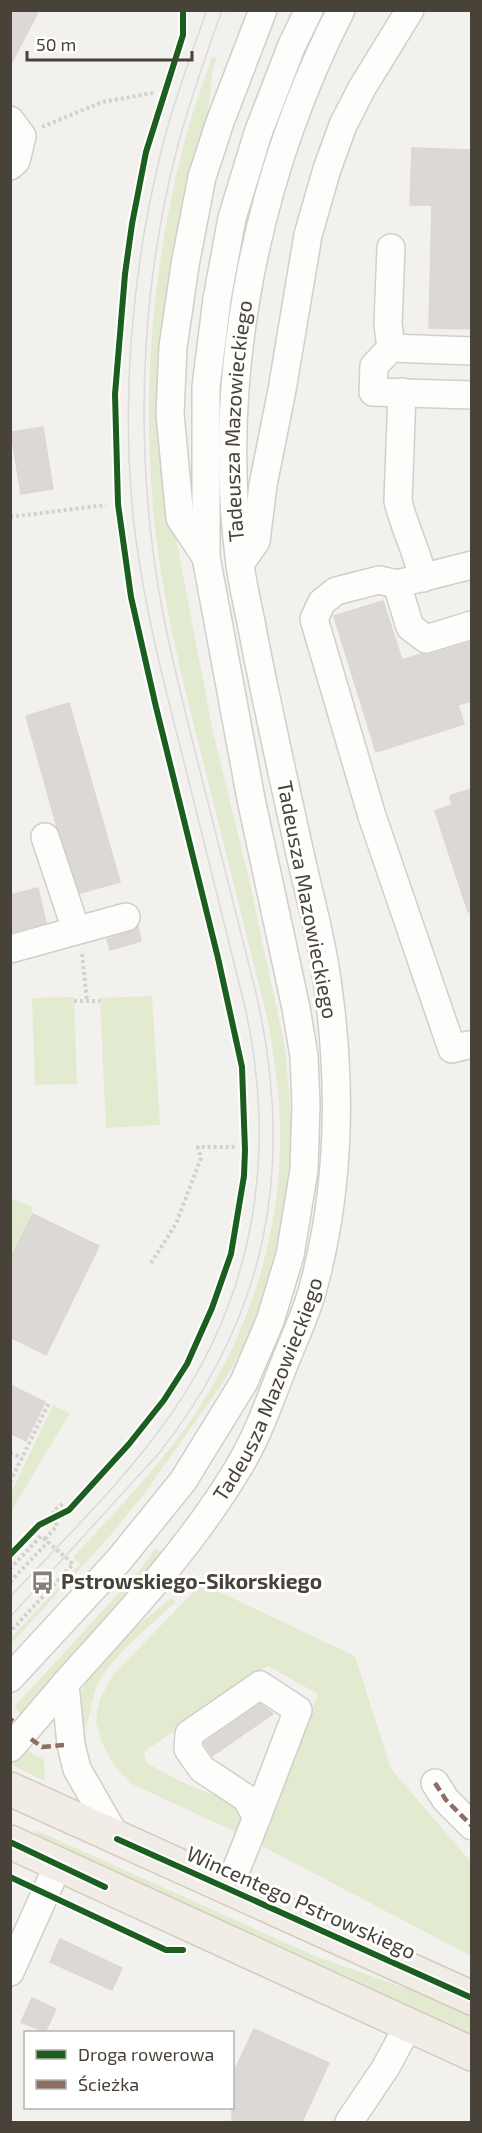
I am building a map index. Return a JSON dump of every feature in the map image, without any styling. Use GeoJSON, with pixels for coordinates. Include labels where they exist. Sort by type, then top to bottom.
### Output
{"type":"FeatureCollection","features":[{"type":"Feature","properties":{"kind":"main road","name":"Wincentego Pstrowskiego"},"geometry":{"type":"LineString","coordinates":[[10,1789],[471,1998]]}},
{"type":"Feature","properties":{"kind":"main road"},"geometry":{"type":"LineString","coordinates":[[10,1842],[471,2054]]}},
{"type":"Feature","properties":{"kind":"street"},"geometry":{"type":"LineString","coordinates":[[206,557],[180,518],[170,414],[173,347],[185,265],[202,177],[220,122],[263,10]]}},
{"type":"Feature","properties":{"kind":"street","name":"Tadeusza Mazowieckiego"},"geometry":{"type":"LineString","coordinates":[[10,1678],[119,1560],[183,1481],[244,1382],[270,1321],[290,1255],[304,1170],[306,1104],[304,1056],[294,996],[251,799],[206,557],[206,387],[217,299],[232,218],[258,133],[292,45],[309,10]]}},
{"type":"Feature","properties":{"kind":"street","name":"Tadeusza Mazowieckiego"},"geometry":{"type":"LineString","coordinates":[[10,1748],[156,1584],[208,1514],[242,1462],[262,1420],[311,1295],[328,1219],[337,1125],[336,1070],[329,993],[316,924],[269,717],[240,564],[234,477],[238,368],[246,294],[259,235],[279,157],[303,93],[341,10]]}},
{"type":"Feature","properties":{"kind":"street"},"geometry":{"type":"LineString","coordinates":[[240,564],[256,542],[262,485],[282,390],[308,235],[327,169],[343,124],[362,88],[410,10]]}},
{"type":"Feature","properties":{"kind":"street"},"geometry":{"type":"LineString","coordinates":[[10,166],[16,161],[16,128]]}},
{"type":"Feature","properties":{"kind":"street"},"geometry":{"type":"LineString","coordinates":[[390,248],[388,324],[391,348]]}},
{"type":"Feature","properties":{"kind":"street"},"geometry":{"type":"LineString","coordinates":[[471,351],[391,348],[374,366],[373,392],[471,395]]}},
{"type":"Feature","properties":{"kind":"street"},"geometry":{"type":"LineString","coordinates":[[402,392],[398,501],[400,513],[418,555],[423,578]]}},
{"type":"Feature","properties":{"kind":"street"},"geometry":{"type":"LineString","coordinates":[[468,1045],[452,1049],[372,816],[314,619],[322,602],[336,591],[379,580],[397,585],[471,565]]}},
{"type":"Feature","properties":{"kind":"street"},"geometry":{"type":"LineString","coordinates":[[397,585],[410,627],[426,639],[471,625]]}},
{"type":"Feature","properties":{"kind":"street"},"geometry":{"type":"LineString","coordinates":[[45,837],[78,938]]}},
{"type":"Feature","properties":{"kind":"street"},"geometry":{"type":"LineString","coordinates":[[10,949],[78,938],[126,917]]}},
{"type":"Feature","properties":{"kind":"street"},"geometry":{"type":"LineString","coordinates":[[65,1684],[71,1745],[77,1769],[117,1839]]}},
{"type":"Feature","properties":{"kind":"street"},"geometry":{"type":"LineString","coordinates":[[228,1889],[298,1710],[260,1685],[189,1734],[188,1749],[202,1769],[246,1798],[256,1816]]}},
{"type":"Feature","properties":{"kind":"street"},"geometry":{"type":"LineString","coordinates":[[435,1783],[446,1800],[471,1826]]}},
{"type":"Feature","properties":{"kind":"street"},"geometry":{"type":"LineString","coordinates":[[10,1972],[58,1865]]}},
{"type":"Feature","properties":{"kind":"street"},"geometry":{"type":"LineString","coordinates":[[349,2122],[386,2067],[408,2026]]}},
{"type":"Feature","properties":{"kind":"path"},"geometry":{"type":"LineString","coordinates":[[228,10],[233,12],[234,10]]}},
{"type":"Feature","properties":{"kind":"path"},"geometry":{"type":"LineString","coordinates":[[16,128],[102,102],[153,93]]}},
{"type":"Feature","properties":{"kind":"path"},"geometry":{"type":"LineString","coordinates":[[10,517],[106,505]]}},
{"type":"Feature","properties":{"kind":"path"},"geometry":{"type":"LineString","coordinates":[[78,938],[87,1001]]}},
{"type":"Feature","properties":{"kind":"path"},"geometry":{"type":"LineString","coordinates":[[74,1001],[100,1001]]}},
{"type":"Feature","properties":{"kind":"path"},"geometry":{"type":"LineString","coordinates":[[151,1263],[176,1224],[201,1158],[198,1148],[235,1148]]}},
{"type":"Feature","properties":{"kind":"path"},"geometry":{"type":"LineString","coordinates":[[10,1482],[49,1403]]}},
{"type":"Feature","properties":{"kind":"path"},"geometry":{"type":"LineString","coordinates":[[10,1453],[22,1458]]}},
{"type":"Feature","properties":{"kind":"path"},"geometry":{"type":"LineString","coordinates":[[10,1582],[57,1526],[52,1519],[53,1511],[64,1503]]}},
{"type":"Feature","properties":{"kind":"path"},"geometry":{"type":"LineString","coordinates":[[52,1519],[63,1515]]}},
{"type":"Feature","properties":{"kind":"path"},"geometry":{"type":"LineString","coordinates":[[10,1569],[41,1536],[73,1564],[10,1632]]}},
{"type":"Feature","properties":{"kind":"green space"},"geometry":{"type":"Polygon","coordinates":[[[212,56],[216,58],[208,113],[193,169],[165,481],[213,732],[249,879],[285,1048],[292,1127],[289,1186],[279,1239],[264,1294],[244,1346],[225,1380],[144,1494],[109,1537],[11,1644],[10,1639],[80,1564],[73,1557],[154,1468],[197,1411],[231,1350],[245,1317],[267,1249],[274,1215],[278,1179],[280,1113],[271,1037],[176,652],[163,584],[151,480],[149,397],[158,273],[182,151],[212,56]]]}},
{"type":"Feature","properties":{"kind":"green space"},"geometry":{"type":"Polygon","coordinates":[[[152,996],[160,1125],[106,1128],[100,998],[152,996]]]}},
{"type":"Feature","properties":{"kind":"green space"},"geometry":{"type":"Polygon","coordinates":[[[74,997],[77,1084],[35,1085],[32,998],[74,997]]]}},
{"type":"Feature","properties":{"kind":"green space"},"geometry":{"type":"Polygon","coordinates":[[[11,1198],[31,1206],[33,1214],[11,1260],[11,1198]]]}},
{"type":"Feature","properties":{"kind":"green space"},"geometry":{"type":"Polygon","coordinates":[[[53,1405],[70,1413],[11,1512],[11,1493],[53,1405]]]}},
{"type":"Feature","properties":{"kind":"green space"},"geometry":{"type":"Polygon","coordinates":[[[155,1549],[163,1553],[130,1594],[21,1714],[14,1707],[139,1571],[155,1549]]]}},
{"type":"Feature","properties":{"kind":"green space"},"geometry":{"type":"Polygon","coordinates":[[[204,1581],[211,1588],[355,1656],[391,1769],[471,1862],[471,1956],[260,1845],[318,1694],[268,1666],[144,1752],[146,1762],[168,1775],[240,1804],[245,1812],[240,1834],[132,1784],[113,1764],[103,1745],[96,1723],[101,1697],[113,1675],[204,1581]]]}},
{"type":"Feature","properties":{"kind":"green space"},"geometry":{"type":"Polygon","coordinates":[[[171,1598],[176,1602],[134,1640],[105,1673],[98,1684],[87,1724],[82,1732],[80,1700],[84,1686],[92,1672],[117,1644],[171,1598]]]}},
{"type":"Feature","properties":{"kind":"green space"},"geometry":{"type":"Polygon","coordinates":[[[26,1749],[38,1757],[43,1757],[44,1781],[12,1765],[26,1749]]]}},
{"type":"Feature","properties":{"kind":"green space"},"geometry":{"type":"Polygon","coordinates":[[[36,1830],[317,1957],[471,2011],[471,2042],[32,1839],[36,1830]]]}},
{"type":"Feature","properties":{"kind":"building"},"geometry":{"type":"Polygon","coordinates":[[[10,10],[39,10],[10,66],[10,10]]]}},
{"type":"Feature","properties":{"kind":"building"},"geometry":{"type":"Polygon","coordinates":[[[412,148],[471,150],[471,329],[429,328],[432,205],[410,205],[412,148]]]}},
{"type":"Feature","properties":{"kind":"building"},"geometry":{"type":"Polygon","coordinates":[[[43,427],[53,489],[21,494],[11,432],[43,427]]]}},
{"type":"Feature","properties":{"kind":"building"},"geometry":{"type":"Polygon","coordinates":[[[383,601],[402,660],[471,642],[471,701],[458,705],[464,724],[376,752],[334,616],[383,601]]]}},
{"type":"Feature","properties":{"kind":"building"},"geometry":{"type":"Polygon","coordinates":[[[69,703],[120,882],[80,893],[57,827],[26,716],[69,703]]]}},
{"type":"Feature","properties":{"kind":"building"},"geometry":{"type":"Polygon","coordinates":[[[471,789],[471,911],[468,912],[435,811],[452,805],[450,797],[452,795],[471,789]]]}},
{"type":"Feature","properties":{"kind":"building"},"geometry":{"type":"Polygon","coordinates":[[[38,888],[46,923],[10,933],[10,895],[38,888]]]}},
{"type":"Feature","properties":{"kind":"building"},"geometry":{"type":"Polygon","coordinates":[[[138,927],[141,941],[110,950],[107,939],[138,927]]]}},
{"type":"Feature","properties":{"kind":"building"},"geometry":{"type":"Polygon","coordinates":[[[33,1214],[99,1246],[46,1355],[10,1337],[10,1260],[33,1214]]]}},
{"type":"Feature","properties":{"kind":"building"},"geometry":{"type":"Polygon","coordinates":[[[10,1385],[45,1402],[26,1441],[10,1433],[10,1385]]]}},
{"type":"Feature","properties":{"kind":"building"},"geometry":{"type":"Polygon","coordinates":[[[260,1704],[273,1714],[212,1756],[204,1743],[260,1704]]]}},
{"type":"Feature","properties":{"kind":"building"},"geometry":{"type":"Polygon","coordinates":[[[60,1939],[122,1968],[112,1990],[50,1962],[60,1939]]]}},
{"type":"Feature","properties":{"kind":"building"},"geometry":{"type":"Polygon","coordinates":[[[32,1998],[56,2009],[45,2031],[21,2022],[32,1998]]]}},
{"type":"Feature","properties":{"kind":"building"},"geometry":{"type":"Polygon","coordinates":[[[254,2029],[329,2063],[302,2122],[232,2122],[234,2072],[254,2029]]]}},
{"type":"Feature","properties":{"kind":"tram line"},"geometry":{"type":"LineString","coordinates":[[10,1597],[113,1487],[169,1417],[199,1370],[222,1321],[240,1271],[252,1220],[258,1168],[259,1115],[254,1061],[245,1007],[150,619],[135,533],[129,437],[131,341],[142,245],[161,152],[207,10]]}},
{"type":"Feature","properties":{"kind":"tram line"},"geometry":{"type":"LineString","coordinates":[[10,1617],[160,1452],[197,1400],[226,1347],[248,1292],[263,1236],[271,1179],[273,1120],[268,1060],[257,997],[182,699],[165,622],[155,569],[147,493],[144,393],[146,343],[157,243],[178,145],[222,10]]}},
{"type":"Feature","properties":{"kind":"marked path"},"geometry":{"type":"LineString","coordinates":[[31,1739],[42,1747],[64,1745]]}},
{"type":"Feature","properties":{"kind":"marked path"},"geometry":{"type":"LineString","coordinates":[[435,1783],[446,1800],[472,1826]]}},
{"type":"Feature","properties":{"kind":"cycle path"},"geometry":{"type":"LineString","coordinates":[[10,1555],[39,1525],[69,1510],[129,1444],[164,1400],[187,1364],[212,1308],[231,1254],[244,1176],[242,1067],[131,597],[118,504],[115,394],[125,274],[146,152],[183,35],[183,10]]}},
{"type":"Feature","properties":{"kind":"cycle path"},"geometry":{"type":"LineString","coordinates":[[117,1839],[472,1998]]}},
{"type":"Feature","properties":{"kind":"cycle path"},"geometry":{"type":"LineString","coordinates":[[10,1842],[105,1887]]}},
{"type":"Feature","properties":{"kind":"cycle path"},"geometry":{"type":"LineString","coordinates":[[10,1877],[166,1950],[183,1950]]}},
{"type":"Feature","properties":{"kind":"place","name":"Pstrowskiego-Sikorskiego"},"geometry":{"type":"Point","coordinates":[43,1582]}}]}
